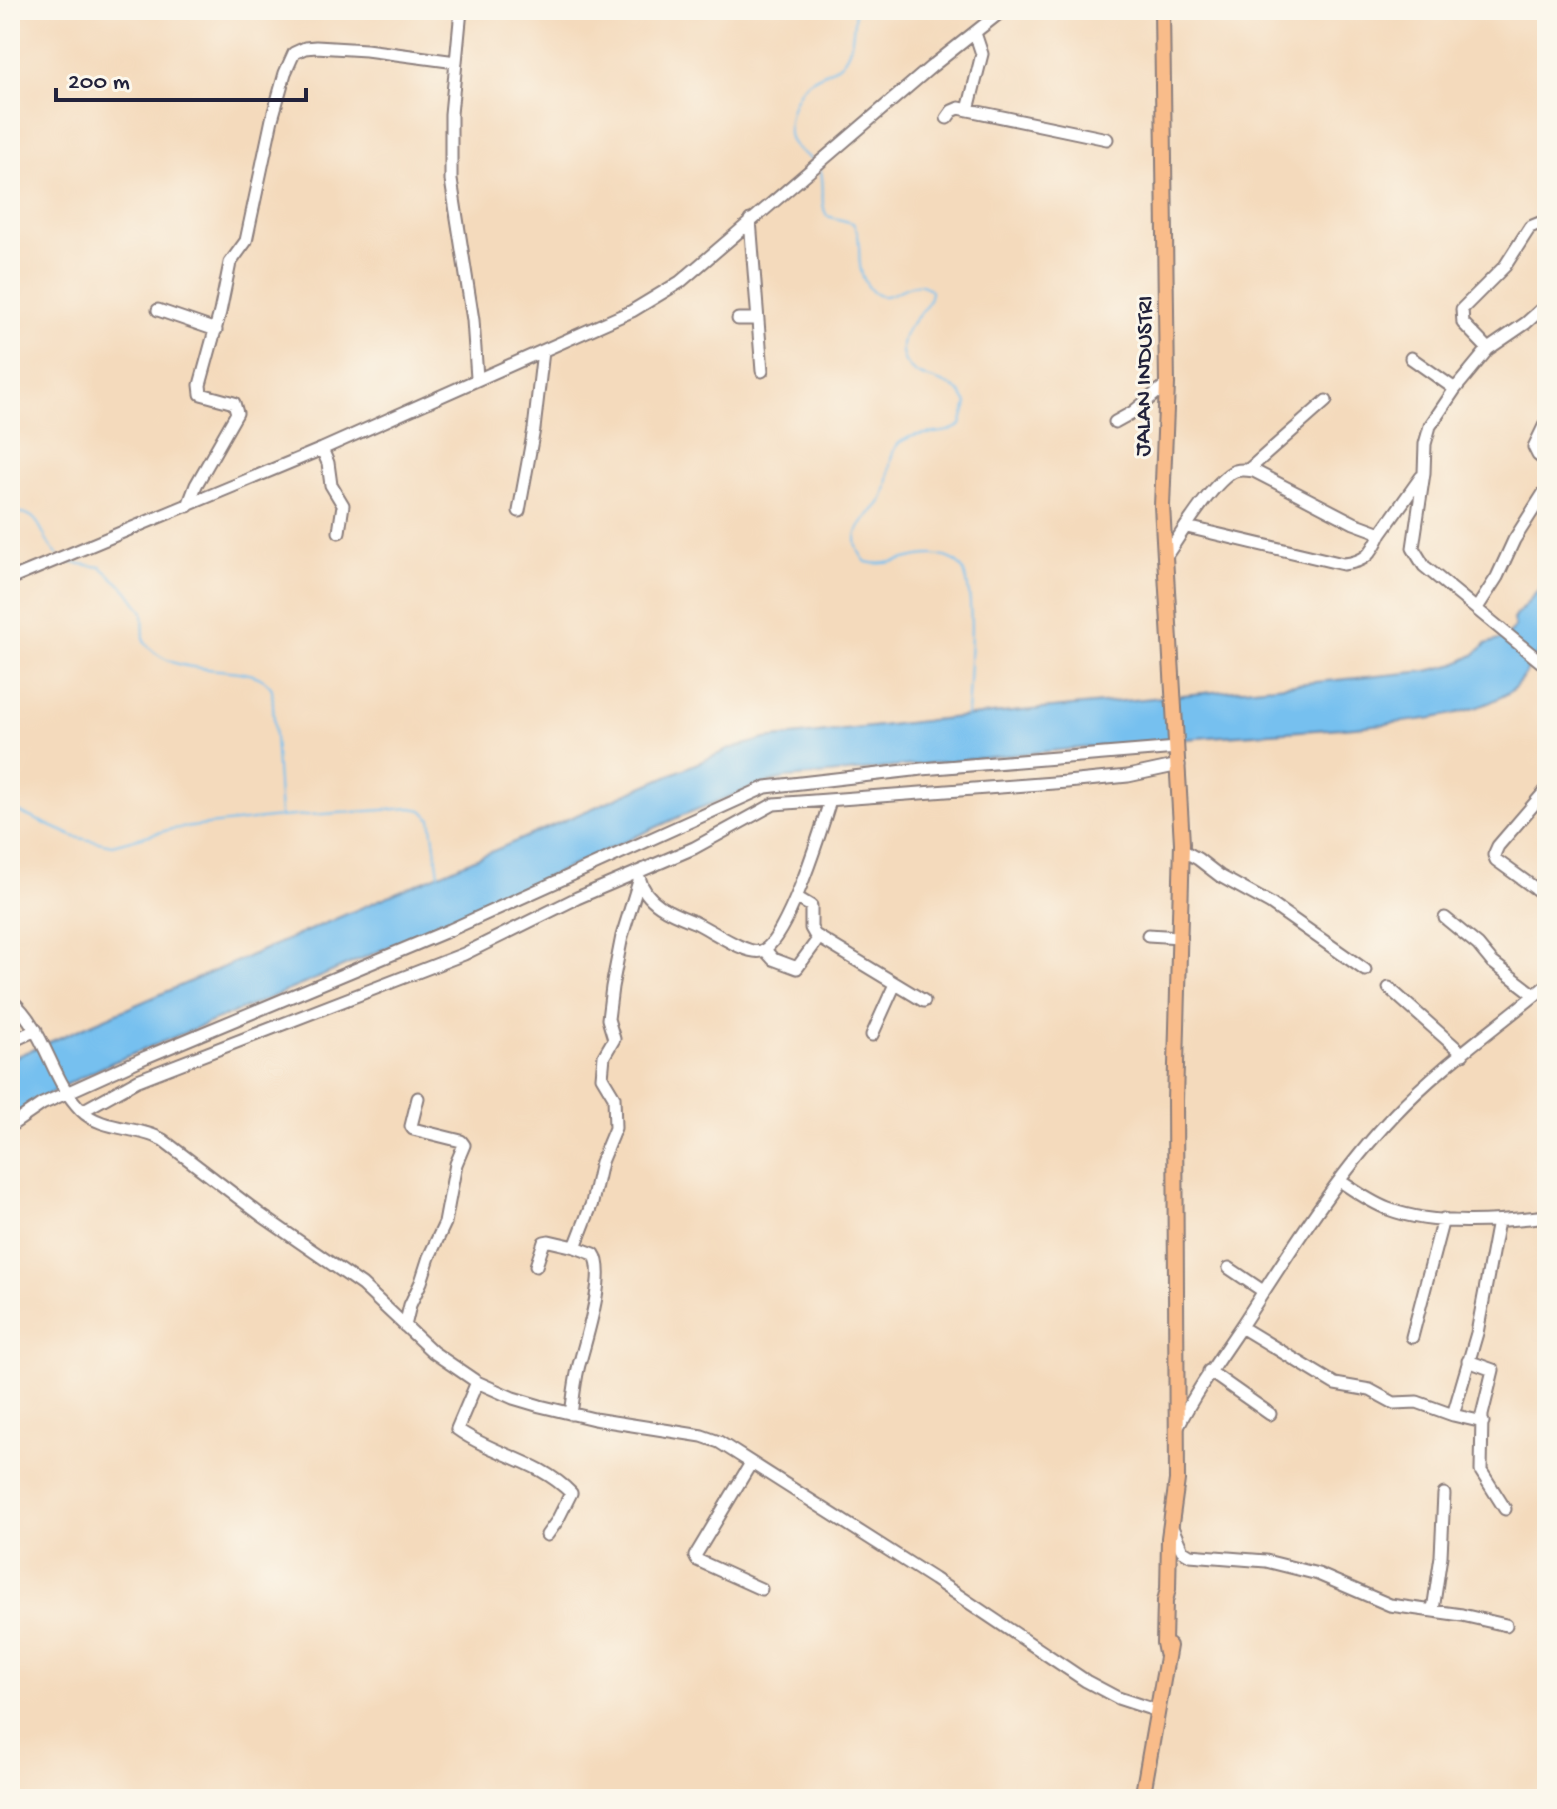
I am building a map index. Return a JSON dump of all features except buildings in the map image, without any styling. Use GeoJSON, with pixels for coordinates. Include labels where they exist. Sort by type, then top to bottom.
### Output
{"type":"FeatureCollection","features":[{"type":"Feature","properties":{"kind":"main road","name":"JALAN INDUSTRI"},"geometry":{"type":"LineString","coordinates":[[1142,1799],[1167,1646],[1170,1524],[1177,1480],[1175,1090],[1182,850],[1174,685],[1163,560],[1167,384],[1162,10]]}},
{"type":"Feature","properties":{"kind":"street"},"geometry":{"type":"LineString","coordinates":[[461,10],[450,136],[451,180],[473,320],[477,378]]}},
{"type":"Feature","properties":{"kind":"street"},"geometry":{"type":"LineString","coordinates":[[10,579],[322,449],[632,311],[669,290],[931,67],[1003,10]]}},
{"type":"Feature","properties":{"kind":"street"},"geometry":{"type":"LineString","coordinates":[[968,110],[982,54],[975,33]]}},
{"type":"Feature","properties":{"kind":"street"},"geometry":{"type":"LineString","coordinates":[[188,506],[196,485],[237,413],[234,403],[206,396],[200,391],[230,263],[246,241],[272,119],[294,53],[305,48],[366,50],[456,62]]}},
{"type":"Feature","properties":{"kind":"street"},"geometry":{"type":"LineString","coordinates":[[947,118],[956,108],[1107,139]]}},
{"type":"Feature","properties":{"kind":"street"},"geometry":{"type":"LineString","coordinates":[[750,220],[762,371]]}},
{"type":"Feature","properties":{"kind":"street"},"geometry":{"type":"LineString","coordinates":[[1488,349],[1463,323],[1462,309],[1505,266],[1530,227],[1547,220]]}},
{"type":"Feature","properties":{"kind":"street"},"geometry":{"type":"LineString","coordinates":[[1547,304],[1488,349],[1430,426],[1425,444],[1414,552],[1424,566],[1541,662],[1547,656]]}},
{"type":"Feature","properties":{"kind":"street"},"geometry":{"type":"LineString","coordinates":[[158,310],[216,330]]}},
{"type":"Feature","properties":{"kind":"street"},"geometry":{"type":"LineString","coordinates":[[738,319],[758,319]]}},
{"type":"Feature","properties":{"kind":"street"},"geometry":{"type":"LineString","coordinates":[[519,511],[534,429],[543,351]]}},
{"type":"Feature","properties":{"kind":"street"},"geometry":{"type":"LineString","coordinates":[[1411,358],[1455,389]]}},
{"type":"Feature","properties":{"kind":"street"},"geometry":{"type":"LineString","coordinates":[[1115,422],[1133,412],[1167,384]]}},
{"type":"Feature","properties":{"kind":"street"},"geometry":{"type":"LineString","coordinates":[[1248,470],[1326,401]]}},
{"type":"Feature","properties":{"kind":"street"},"geometry":{"type":"LineString","coordinates":[[1547,420],[1534,447],[1547,462]]}},
{"type":"Feature","properties":{"kind":"street"},"geometry":{"type":"LineString","coordinates":[[322,449],[328,463],[331,485],[343,505],[339,532]]}},
{"type":"Feature","properties":{"kind":"street"},"geometry":{"type":"LineString","coordinates":[[1163,560],[1224,479],[1236,471],[1248,470],[1354,523],[1381,533]]}},
{"type":"Feature","properties":{"kind":"street"},"geometry":{"type":"LineString","coordinates":[[1187,527],[1343,564],[1354,563],[1369,556],[1381,533],[1424,473]]}},
{"type":"Feature","properties":{"kind":"street"},"geometry":{"type":"LineString","coordinates":[[1477,608],[1547,488]]}},
{"type":"Feature","properties":{"kind":"street"},"geometry":{"type":"LineString","coordinates":[[10,1126],[67,1090],[450,930],[766,787],[922,769],[1177,746]]}},
{"type":"Feature","properties":{"kind":"street"},"geometry":{"type":"LineString","coordinates":[[82,1111],[138,1080],[464,954],[577,898],[638,877],[774,804],[1128,776],[1179,765]]}},
{"type":"Feature","properties":{"kind":"street"},"geometry":{"type":"LineString","coordinates":[[1547,789],[1498,846],[1494,855],[1496,860],[1547,897]]}},
{"type":"Feature","properties":{"kind":"street"},"geometry":{"type":"LineString","coordinates":[[638,877],[654,901],[666,910],[744,948],[756,952],[765,950],[773,942],[796,897],[830,801]]}},
{"type":"Feature","properties":{"kind":"street"},"geometry":{"type":"LineString","coordinates":[[1182,850],[1220,876],[1263,899],[1365,970]]}},
{"type":"Feature","properties":{"kind":"street"},"geometry":{"type":"LineString","coordinates":[[575,1247],[592,1203],[601,1162],[615,1128],[614,1097],[602,1077],[604,1056],[614,1039],[608,1019],[619,947],[638,877]]}},
{"type":"Feature","properties":{"kind":"street"},"geometry":{"type":"LineString","coordinates":[[796,897],[811,906],[811,928],[819,938],[924,1001]]}},
{"type":"Feature","properties":{"kind":"street"},"geometry":{"type":"LineString","coordinates":[[1177,1428],[1209,1371],[1340,1181],[1402,1107],[1463,1054],[1542,993],[1492,962],[1478,945],[1445,918]]}},
{"type":"Feature","properties":{"kind":"street"},"geometry":{"type":"LineString","coordinates":[[1148,935],[1180,937]]}},
{"type":"Feature","properties":{"kind":"street"},"geometry":{"type":"LineString","coordinates":[[765,950],[773,959],[797,968],[819,938]]}},
{"type":"Feature","properties":{"kind":"street"},"geometry":{"type":"LineString","coordinates":[[872,1035],[895,984]]}},
{"type":"Feature","properties":{"kind":"street"},"geometry":{"type":"LineString","coordinates":[[1389,988],[1463,1054]]}},
{"type":"Feature","properties":{"kind":"street"},"geometry":{"type":"LineString","coordinates":[[10,999],[44,1042],[67,1090],[82,1111],[101,1121],[163,1140],[261,1215],[362,1285],[440,1357],[477,1382],[519,1401],[571,1414],[712,1439],[934,1579],[1086,1681],[1118,1698],[1158,1711]]}},
{"type":"Feature","properties":{"kind":"street"},"geometry":{"type":"LineString","coordinates":[[10,1042],[36,1030]]}},
{"type":"Feature","properties":{"kind":"street"},"geometry":{"type":"LineString","coordinates":[[405,1326],[410,1305],[445,1223],[456,1164],[464,1145],[461,1141],[412,1128],[418,1098]]}},
{"type":"Feature","properties":{"kind":"street"},"geometry":{"type":"LineString","coordinates":[[1340,1181],[1365,1198],[1390,1209],[1443,1219],[1498,1221],[1547,1216]]}},
{"type":"Feature","properties":{"kind":"street"},"geometry":{"type":"LineString","coordinates":[[1412,1337],[1443,1219]]}},
{"type":"Feature","properties":{"kind":"street"},"geometry":{"type":"LineString","coordinates":[[1453,1415],[1477,1333],[1498,1221]]}},
{"type":"Feature","properties":{"kind":"street"},"geometry":{"type":"LineString","coordinates":[[536,1266],[546,1241],[594,1254],[598,1265],[595,1305],[581,1357],[571,1414]]}},
{"type":"Feature","properties":{"kind":"street"},"geometry":{"type":"LineString","coordinates":[[1229,1268],[1263,1291]]}},
{"type":"Feature","properties":{"kind":"street"},"geometry":{"type":"LineString","coordinates":[[1241,1327],[1335,1384],[1370,1390],[1394,1403],[1417,1402],[1483,1422]]}},
{"type":"Feature","properties":{"kind":"street"},"geometry":{"type":"LineString","coordinates":[[1468,1361],[1493,1370],[1484,1406],[1481,1471],[1505,1509]]}},
{"type":"Feature","properties":{"kind":"street"},"geometry":{"type":"LineString","coordinates":[[1209,1371],[1270,1414]]}},
{"type":"Feature","properties":{"kind":"street"},"geometry":{"type":"LineString","coordinates":[[477,1382],[457,1429],[541,1468],[571,1493],[547,1535]]}},
{"type":"Feature","properties":{"kind":"street"},"geometry":{"type":"LineString","coordinates":[[751,1463],[695,1556],[697,1560],[761,1589]]}},
{"type":"Feature","properties":{"kind":"street"},"geometry":{"type":"LineString","coordinates":[[1433,1610],[1441,1556],[1444,1494]]}},
{"type":"Feature","properties":{"kind":"street"},"geometry":{"type":"LineString","coordinates":[[1170,1524],[1182,1550],[1190,1555],[1266,1561],[1318,1574],[1390,1605],[1506,1625]]}},
{"type":"Feature","properties":{"kind":"water"},"geometry":{"type":"Polygon","coordinates":[[[1547,580],[1547,650],[1540,650],[1510,692],[1476,708],[1446,716],[1400,722],[1020,754],[786,778],[756,786],[683,815],[306,983],[111,1063],[59,1088],[10,1118],[10,1060],[17,1056],[730,749],[765,739],[950,718],[1427,671],[1456,664],[1474,655],[1486,644],[1505,638],[1515,627],[1513,619],[1547,580]]]}},
{"type":"Feature","properties":{"kind":"waterway"},"geometry":{"type":"LineString","coordinates":[[815,162],[791,141],[789,127],[792,110],[798,94],[807,83],[845,59],[852,39],[855,10]]}},
{"type":"Feature","properties":{"kind":"waterway"},"geometry":{"type":"LineString","coordinates":[[819,166],[824,210],[827,216],[853,223],[857,231],[861,271],[870,289],[884,296],[916,285],[931,291],[925,308],[904,337],[903,357],[907,365],[920,375],[953,388],[967,403],[961,425],[947,431],[909,437],[897,446],[883,499],[862,523],[856,541],[866,562],[884,563],[933,555],[948,558],[961,567],[966,579],[971,616],[967,716]]}},
{"type":"Feature","properties":{"kind":"waterway"},"geometry":{"type":"LineString","coordinates":[[10,513],[22,513],[36,520],[58,555]]}},
{"type":"Feature","properties":{"kind":"waterway"},"geometry":{"type":"LineString","coordinates":[[67,562],[101,567],[128,591],[143,612],[144,641],[158,655],[194,667],[249,674],[263,679],[272,689],[280,816]]}},
{"type":"Feature","properties":{"kind":"waterway"},"geometry":{"type":"LineString","coordinates":[[10,808],[75,837],[112,845],[172,829],[280,817],[412,808],[422,810],[431,819],[439,874]]}}]}
